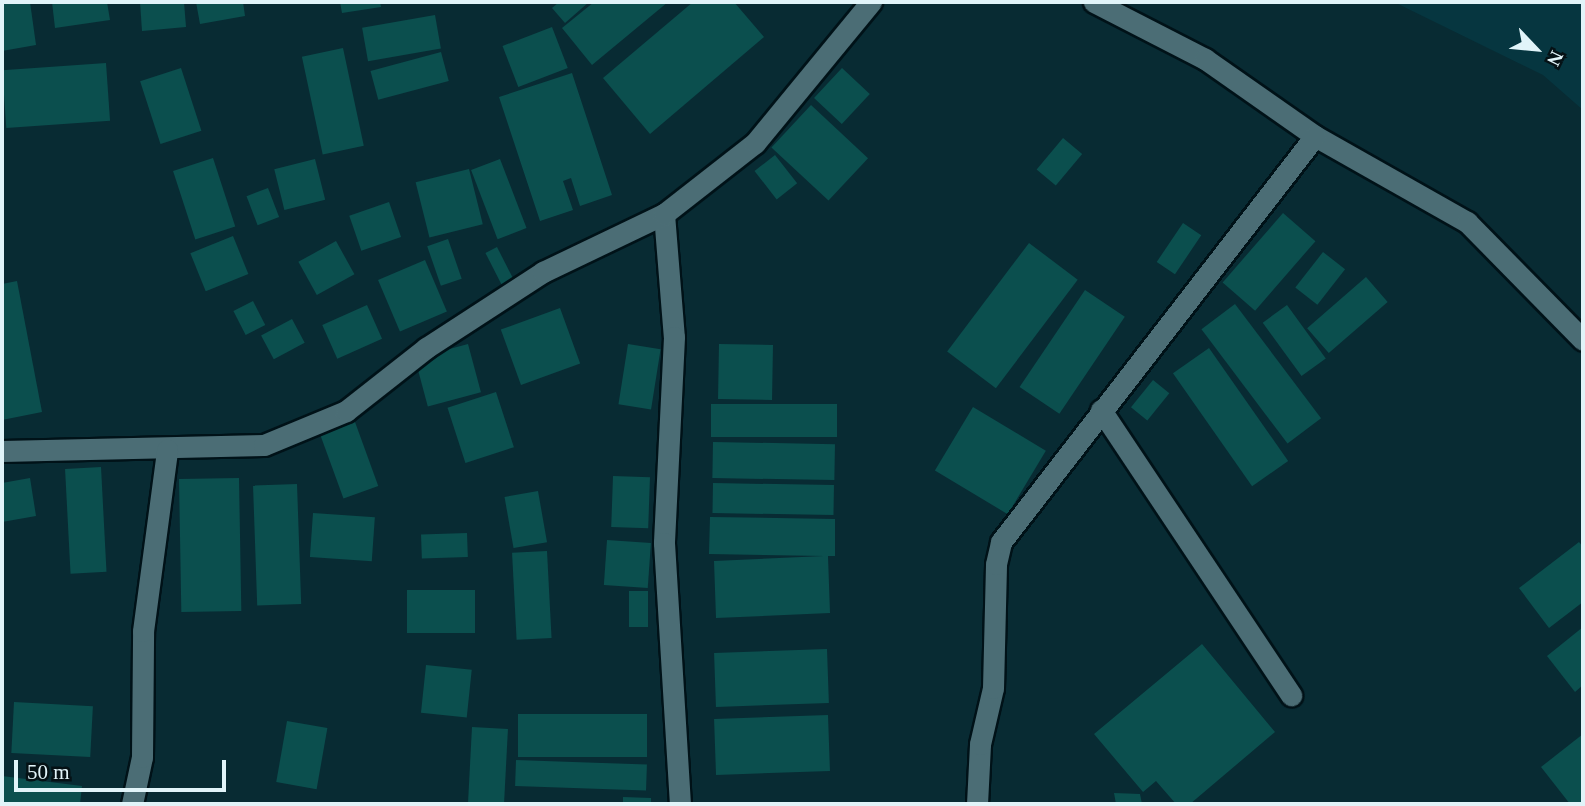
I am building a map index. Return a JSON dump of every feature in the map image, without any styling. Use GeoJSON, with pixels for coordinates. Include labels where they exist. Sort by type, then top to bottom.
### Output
{"type":"FeatureCollection","features":[{"type":"Feature","properties":{"kind":"street"},"geometry":{"type":"LineString","coordinates":[[2,451],[167,450],[264,445],[346,411],[426,348],[543,272],[664,214],[755,142],[871,2]]}},
{"type":"Feature","properties":{"kind":"street"},"geometry":{"type":"LineString","coordinates":[[1094,2],[1205,59],[1315,136],[1467,222],[1583,340]]}},
{"type":"Feature","properties":{"kind":"street"},"geometry":{"type":"LineString","coordinates":[[977,804],[980,744],[993,688],[996,564],[1001,542],[1315,136]]}},
{"type":"Feature","properties":{"kind":"street"},"geometry":{"type":"LineString","coordinates":[[664,214],[674,337],[664,543],[680,804]]}},
{"type":"Feature","properties":{"kind":"street"},"geometry":{"type":"LineString","coordinates":[[1101,410],[1290,695]]}},
{"type":"Feature","properties":{"kind":"street"},"geometry":{"type":"LineString","coordinates":[[132,804],[142,757],[143,631],[167,450]]}},
{"type":"Feature","properties":{"kind":"shaded area"},"geometry":{"type":"Polygon","coordinates":[[[1394,2],[1583,2],[1583,110],[1543,75],[1394,2]]]}},
{"type":"Feature","properties":{"kind":"building"},"geometry":{"type":"Polygon","coordinates":[[[2,2],[30,2],[36,45],[2,51],[2,2]]]}},
{"type":"Feature","properties":{"kind":"building"},"geometry":{"type":"Polygon","coordinates":[[[52,2],[107,2],[110,20],[55,28],[52,2]]]}},
{"type":"Feature","properties":{"kind":"building"},"geometry":{"type":"Polygon","coordinates":[[[140,2],[184,2],[186,27],[142,31],[140,2]]]}},
{"type":"Feature","properties":{"kind":"building"},"geometry":{"type":"Polygon","coordinates":[[[196,2],[243,2],[245,16],[200,24],[196,2]]]}},
{"type":"Feature","properties":{"kind":"building"},"geometry":{"type":"Polygon","coordinates":[[[340,2],[380,2],[381,7],[342,13],[340,2]]]}},
{"type":"Feature","properties":{"kind":"building"},"geometry":{"type":"Polygon","coordinates":[[[559,2],[589,2],[565,23],[552,8],[559,2]]]}},
{"type":"Feature","properties":{"kind":"building"},"geometry":{"type":"Polygon","coordinates":[[[594,2],[668,2],[592,65],[562,28],[594,2]]]}},
{"type":"Feature","properties":{"kind":"building"},"geometry":{"type":"Polygon","coordinates":[[[693,2],[734,2],[764,37],[650,134],[603,78],[693,2]]]}},
{"type":"Feature","properties":{"kind":"building"},"geometry":{"type":"Polygon","coordinates":[[[435,15],[441,48],[368,61],[362,28],[435,15]]]}},
{"type":"Feature","properties":{"kind":"building"},"geometry":{"type":"Polygon","coordinates":[[[552,27],[568,68],[518,87],[503,46],[552,27]]]}},
{"type":"Feature","properties":{"kind":"building"},"geometry":{"type":"Polygon","coordinates":[[[343,48],[364,146],[323,155],[302,57],[343,48]]]}},
{"type":"Feature","properties":{"kind":"building"},"geometry":{"type":"Polygon","coordinates":[[[441,52],[449,81],[378,100],[370,71],[441,52]]]}},
{"type":"Feature","properties":{"kind":"building"},"geometry":{"type":"Polygon","coordinates":[[[106,63],[110,121],[6,128],[2,70],[106,63]]]}},
{"type":"Feature","properties":{"kind":"building"},"geometry":{"type":"Polygon","coordinates":[[[181,68],[201,131],[160,144],[140,81],[181,68]]]}},
{"type":"Feature","properties":{"kind":"building"},"geometry":{"type":"Polygon","coordinates":[[[842,68],[870,94],[842,124],[814,98],[842,68]]]}},
{"type":"Feature","properties":{"kind":"building"},"geometry":{"type":"Polygon","coordinates":[[[572,73],[612,195],[580,206],[571,178],[563,181],[573,210],[540,221],[499,97],[572,73]]]}},
{"type":"Feature","properties":{"kind":"building"},"geometry":{"type":"Polygon","coordinates":[[[811,105],[868,158],[828,201],[771,147],[811,105]]]}},
{"type":"Feature","properties":{"kind":"building"},"geometry":{"type":"Polygon","coordinates":[[[1063,138],[1082,154],[1056,185],[1037,169],[1063,138]]]}},
{"type":"Feature","properties":{"kind":"building"},"geometry":{"type":"Polygon","coordinates":[[[775,155],[797,183],[777,199],[755,171],[775,155]]]}},
{"type":"Feature","properties":{"kind":"building"},"geometry":{"type":"Polygon","coordinates":[[[213,158],[235,226],[195,239],[173,171],[213,158]]]}},
{"type":"Feature","properties":{"kind":"building"},"geometry":{"type":"Polygon","coordinates":[[[315,159],[325,200],[284,210],[274,169],[315,159]]]}},
{"type":"Feature","properties":{"kind":"building"},"geometry":{"type":"Polygon","coordinates":[[[500,159],[527,228],[498,239],[471,170],[500,159]]]}},
{"type":"Feature","properties":{"kind":"building"},"geometry":{"type":"Polygon","coordinates":[[[469,169],[483,224],[429,238],[416,182],[469,169]]]}},
{"type":"Feature","properties":{"kind":"building"},"geometry":{"type":"Polygon","coordinates":[[[268,188],[279,217],[258,225],[247,196],[268,188]]]}},
{"type":"Feature","properties":{"kind":"building"},"geometry":{"type":"Polygon","coordinates":[[[389,202],[401,237],[361,251],[349,216],[389,202]]]}},
{"type":"Feature","properties":{"kind":"building"},"geometry":{"type":"Polygon","coordinates":[[[1283,213],[1315,241],[1255,311],[1223,282],[1283,213]]]}},
{"type":"Feature","properties":{"kind":"building"},"geometry":{"type":"Polygon","coordinates":[[[1183,223],[1201,235],[1175,274],[1157,262],[1183,223]]]}},
{"type":"Feature","properties":{"kind":"building"},"geometry":{"type":"Polygon","coordinates":[[[233,236],[248,274],[206,291],[190,253],[233,236]]]}},
{"type":"Feature","properties":{"kind":"building"},"geometry":{"type":"Polygon","coordinates":[[[448,239],[462,279],[441,286],[427,246],[448,239]]]}},
{"type":"Feature","properties":{"kind":"building"},"geometry":{"type":"Polygon","coordinates":[[[336,241],[354,274],[317,295],[298,262],[336,241]]]}},
{"type":"Feature","properties":{"kind":"building"},"geometry":{"type":"Polygon","coordinates":[[[1029,243],[1078,280],[996,388],[947,352],[1029,243]]]}},
{"type":"Feature","properties":{"kind":"building"},"geometry":{"type":"Polygon","coordinates":[[[497,247],[513,279],[502,285],[485,253],[497,247]]]}},
{"type":"Feature","properties":{"kind":"building"},"geometry":{"type":"Polygon","coordinates":[[[1323,252],[1345,269],[1317,305],[1295,287],[1323,252]]]}},
{"type":"Feature","properties":{"kind":"building"},"geometry":{"type":"Polygon","coordinates":[[[425,260],[447,312],[400,331],[378,280],[425,260]]]}},
{"type":"Feature","properties":{"kind":"building"},"geometry":{"type":"Polygon","coordinates":[[[1366,277],[1388,302],[1329,353],[1307,328],[1366,277]]]}},
{"type":"Feature","properties":{"kind":"building"},"geometry":{"type":"Polygon","coordinates":[[[17,281],[42,412],[2,420],[2,284],[17,281]]]}},
{"type":"Feature","properties":{"kind":"building"},"geometry":{"type":"Polygon","coordinates":[[[1085,290],[1125,317],[1059,414],[1020,387],[1085,290]]]}},
{"type":"Feature","properties":{"kind":"building"},"geometry":{"type":"Polygon","coordinates":[[[253,301],[265,325],[246,335],[233,311],[253,301]]]}},
{"type":"Feature","properties":{"kind":"building"},"geometry":{"type":"Polygon","coordinates":[[[1235,304],[1321,418],[1288,443],[1201,329],[1235,304]]]}},
{"type":"Feature","properties":{"kind":"building"},"geometry":{"type":"Polygon","coordinates":[[[367,305],[382,339],[337,359],[322,325],[367,305]]]}},
{"type":"Feature","properties":{"kind":"building"},"geometry":{"type":"Polygon","coordinates":[[[1287,305],[1326,358],[1302,376],[1263,323],[1287,305]]]}},
{"type":"Feature","properties":{"kind":"building"},"geometry":{"type":"Polygon","coordinates":[[[560,308],[580,363],[521,385],[501,330],[560,308]]]}},
{"type":"Feature","properties":{"kind":"building"},"geometry":{"type":"Polygon","coordinates":[[[292,319],[305,343],[274,359],[261,335],[292,319]]]}},
{"type":"Feature","properties":{"kind":"building"},"geometry":{"type":"Polygon","coordinates":[[[468,344],[481,392],[428,407],[415,358],[468,344]]]}},
{"type":"Feature","properties":{"kind":"building"},"geometry":{"type":"Polygon","coordinates":[[[628,344],[661,349],[651,409],[618,404],[628,344]]]}},
{"type":"Feature","properties":{"kind":"building"},"geometry":{"type":"Polygon","coordinates":[[[719,344],[773,345],[772,400],[718,399],[719,344]]]}},
{"type":"Feature","properties":{"kind":"building"},"geometry":{"type":"Polygon","coordinates":[[[1209,348],[1288,461],[1252,486],[1173,373],[1209,348]]]}},
{"type":"Feature","properties":{"kind":"building"},"geometry":{"type":"Polygon","coordinates":[[[1153,380],[1169,393],[1147,420],[1131,407],[1153,380]]]}},
{"type":"Feature","properties":{"kind":"building"},"geometry":{"type":"Polygon","coordinates":[[[496,392],[514,447],[465,463],[447,408],[496,392]]]}},
{"type":"Feature","properties":{"kind":"building"},"geometry":{"type":"Polygon","coordinates":[[[711,404],[837,404],[837,437],[711,437],[711,404]]]}},
{"type":"Feature","properties":{"kind":"building"},"geometry":{"type":"Polygon","coordinates":[[[973,407],[1046,451],[1008,514],[935,470],[973,407]]]}},
{"type":"Feature","properties":{"kind":"building"},"geometry":{"type":"Polygon","coordinates":[[[355,422],[378,486],[343,499],[320,435],[355,422]]]}},
{"type":"Feature","properties":{"kind":"building"},"geometry":{"type":"Polygon","coordinates":[[[713,442],[835,444],[834,480],[712,478],[713,442]]]}},
{"type":"Feature","properties":{"kind":"building"},"geometry":{"type":"Polygon","coordinates":[[[101,467],[106,572],[71,574],[65,469],[101,467]]]}},
{"type":"Feature","properties":{"kind":"building"},"geometry":{"type":"Polygon","coordinates":[[[613,476],[650,477],[648,528],[611,527],[613,476]]]}},
{"type":"Feature","properties":{"kind":"building"},"geometry":{"type":"Polygon","coordinates":[[[30,478],[36,516],[2,522],[2,483],[30,478]]]}},
{"type":"Feature","properties":{"kind":"building"},"geometry":{"type":"Polygon","coordinates":[[[239,478],[241,611],[181,612],[179,479],[239,478]]]}},
{"type":"Feature","properties":{"kind":"building"},"geometry":{"type":"Polygon","coordinates":[[[713,483],[834,485],[833,515],[712,513],[713,483]]]}},
{"type":"Feature","properties":{"kind":"building"},"geometry":{"type":"Polygon","coordinates":[[[297,484],[301,604],[257,605],[253,486],[297,484]]]}},
{"type":"Feature","properties":{"kind":"building"},"geometry":{"type":"Polygon","coordinates":[[[538,491],[547,542],[514,548],[505,497],[538,491]]]}},
{"type":"Feature","properties":{"kind":"building"},"geometry":{"type":"Polygon","coordinates":[[[313,513],[375,517],[372,561],[310,557],[313,513]]]}},
{"type":"Feature","properties":{"kind":"building"},"geometry":{"type":"Polygon","coordinates":[[[710,517],[835,519],[835,556],[828,556],[830,613],[716,618],[714,561],[824,556],[709,554],[710,517]]]}},
{"type":"Feature","properties":{"kind":"building"},"geometry":{"type":"Polygon","coordinates":[[[467,533],[468,557],[422,559],[421,535],[467,533]]]}},
{"type":"Feature","properties":{"kind":"building"},"geometry":{"type":"Polygon","coordinates":[[[607,540],[651,543],[648,588],[604,585],[607,540]]]}},
{"type":"Feature","properties":{"kind":"building"},"geometry":{"type":"Polygon","coordinates":[[[1579,542],[1583,547],[1583,602],[1549,628],[1519,588],[1579,542]]]}},
{"type":"Feature","properties":{"kind":"building"},"geometry":{"type":"Polygon","coordinates":[[[547,551],[552,638],[517,640],[512,553],[547,551]]]}},
{"type":"Feature","properties":{"kind":"building"},"geometry":{"type":"Polygon","coordinates":[[[407,590],[475,590],[475,633],[407,633],[407,590]]]}},
{"type":"Feature","properties":{"kind":"building"},"geometry":{"type":"Polygon","coordinates":[[[629,591],[648,591],[648,627],[629,627],[629,591]]]}},
{"type":"Feature","properties":{"kind":"building"},"geometry":{"type":"Polygon","coordinates":[[[1583,627],[1583,685],[1575,692],[1547,656],[1583,627]]]}},
{"type":"Feature","properties":{"kind":"building"},"geometry":{"type":"Polygon","coordinates":[[[1202,644],[1275,732],[1190,804],[1176,804],[1156,781],[1143,792],[1094,734],[1202,644]]]}},
{"type":"Feature","properties":{"kind":"building"},"geometry":{"type":"Polygon","coordinates":[[[827,649],[829,703],[716,707],[714,653],[827,649]]]}},
{"type":"Feature","properties":{"kind":"building"},"geometry":{"type":"Polygon","coordinates":[[[426,665],[472,670],[467,718],[421,713],[426,665]]]}},
{"type":"Feature","properties":{"kind":"building"},"geometry":{"type":"Polygon","coordinates":[[[14,702],[93,706],[90,757],[11,753],[14,702]]]}},
{"type":"Feature","properties":{"kind":"building"},"geometry":{"type":"Polygon","coordinates":[[[518,714],[647,714],[647,757],[518,757],[518,714]]]}},
{"type":"Feature","properties":{"kind":"building"},"geometry":{"type":"Polygon","coordinates":[[[828,715],[830,771],[716,775],[714,719],[828,715]]]}},
{"type":"Feature","properties":{"kind":"building"},"geometry":{"type":"Polygon","coordinates":[[[287,721],[327,728],[317,789],[276,782],[287,721]]]}},
{"type":"Feature","properties":{"kind":"building"},"geometry":{"type":"Polygon","coordinates":[[[472,727],[508,729],[504,804],[468,804],[472,727]]]}},
{"type":"Feature","properties":{"kind":"building"},"geometry":{"type":"Polygon","coordinates":[[[1583,734],[1583,802],[1570,804],[1541,767],[1583,734]]]}},
{"type":"Feature","properties":{"kind":"building"},"geometry":{"type":"Polygon","coordinates":[[[516,760],[647,765],[646,791],[515,786],[516,760]]]}},
{"type":"Feature","properties":{"kind":"building"},"geometry":{"type":"Polygon","coordinates":[[[2,776],[82,786],[80,804],[2,804],[2,776]]]}},
{"type":"Feature","properties":{"kind":"building"},"geometry":{"type":"Polygon","coordinates":[[[1114,793],[1140,794],[1142,804],[1116,804],[1114,793]]]}},
{"type":"Feature","properties":{"kind":"building"},"geometry":{"type":"Polygon","coordinates":[[[623,797],[651,798],[651,804],[623,804],[623,797]]]}}]}
